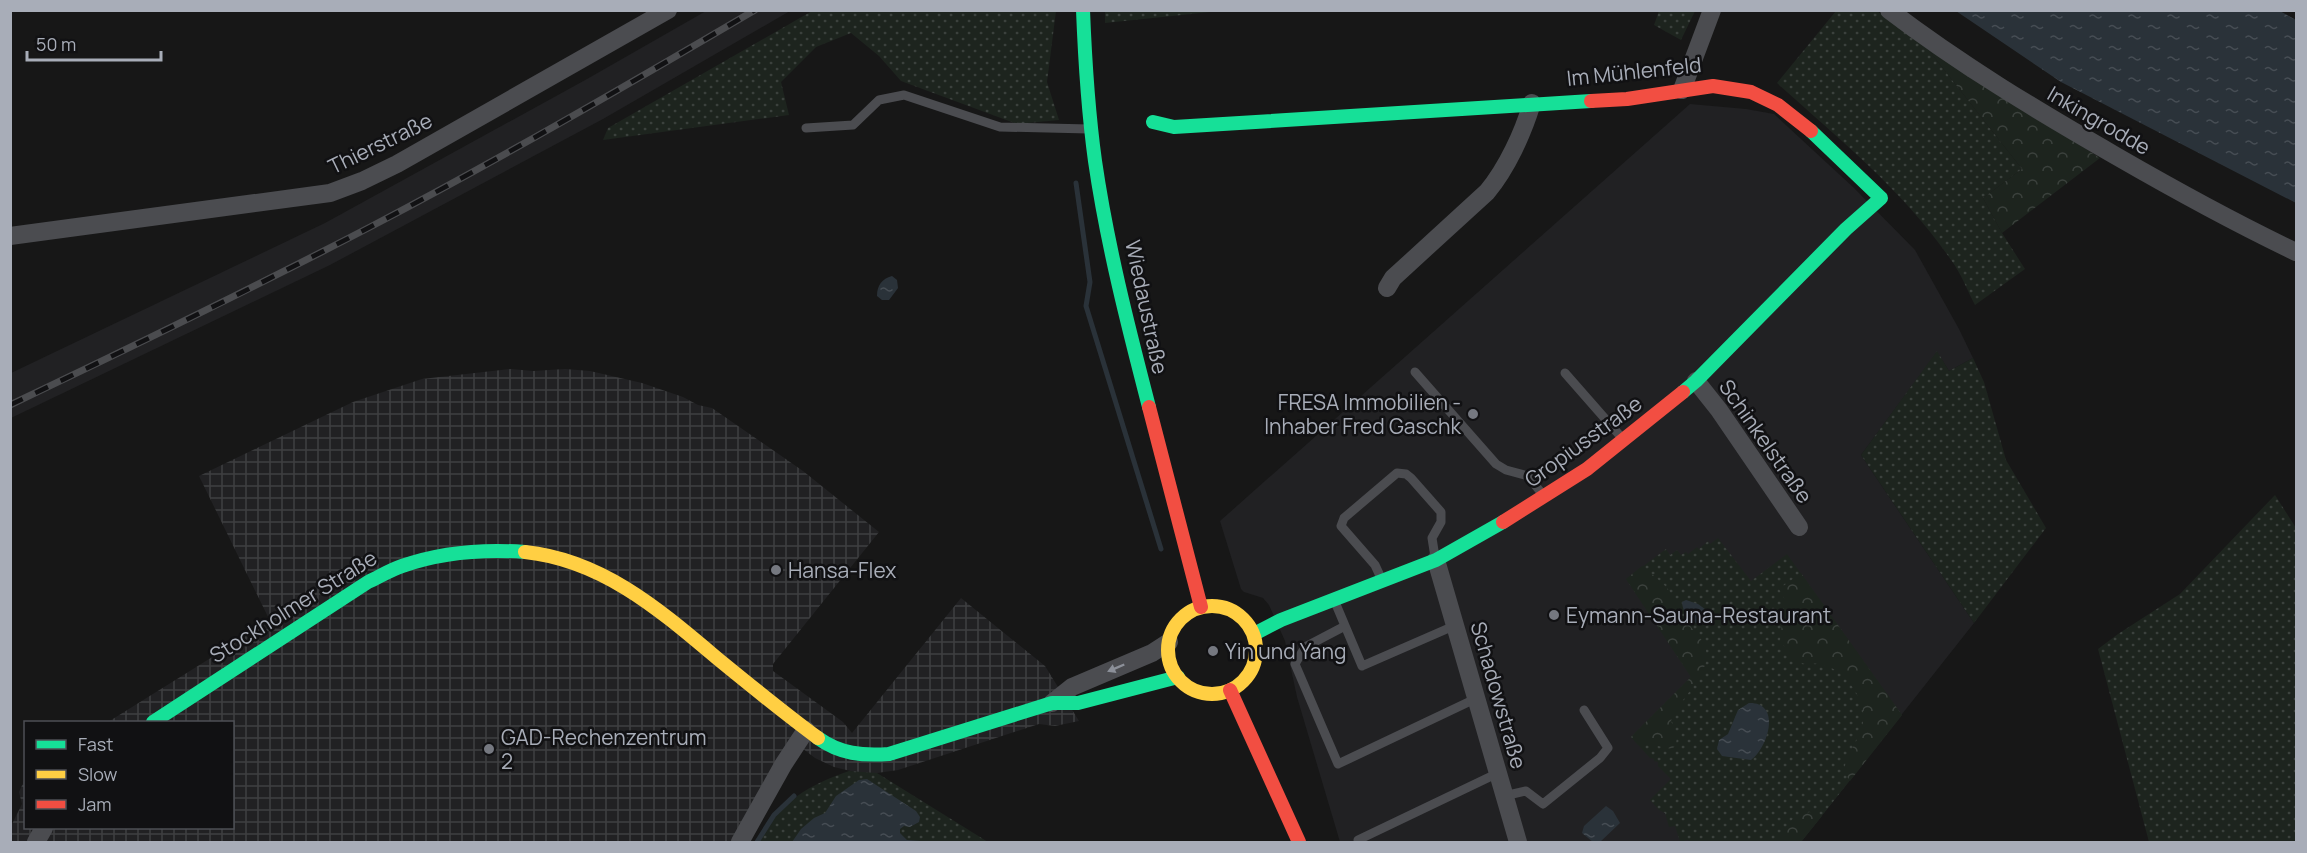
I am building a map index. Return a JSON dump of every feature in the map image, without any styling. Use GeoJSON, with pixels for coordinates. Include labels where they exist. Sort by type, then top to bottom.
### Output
{"type":"FeatureCollection","features":[{"type":"Feature","properties":{"kind":"street","name":"Thierstraße"},"geometry":{"type":"LineString","coordinates":[[10,236],[330,193],[398,164],[668,10]]}},
{"type":"Feature","properties":{"kind":"street","name":"Wiedaustraße"},"geometry":{"type":"LineString","coordinates":[[1083,10],[1085,79],[1108,227],[1138,370],[1201,607]]}},
{"type":"Feature","properties":{"kind":"street"},"geometry":{"type":"LineString","coordinates":[[1682,90],[1712,10]]}},
{"type":"Feature","properties":{"kind":"street","name":"Inkingrodde"},"geometry":{"type":"LineString","coordinates":[[1889,10],[1963,64],[2050,118],[2224,218],[2296,252]]}},
{"type":"Feature","properties":{"kind":"street","name":"Im Mühlenfeld"},"geometry":{"type":"LineString","coordinates":[[1153,122],[1174,127],[1532,103],[1627,99],[1713,86],[1751,92],[1778,105],[1803,124],[1881,198]]}},
{"type":"Feature","properties":{"kind":"street"},"geometry":{"type":"LineString","coordinates":[[1387,288],[1393,278],[1495,183],[1527,122],[1532,103]]}},
{"type":"Feature","properties":{"kind":"street","name":"Gropiusstraße"},"geometry":{"type":"LineString","coordinates":[[1254,634],[1281,620],[1436,560],[1587,469],[1696,381],[1846,229],[1881,198]]}},
{"type":"Feature","properties":{"kind":"street","name":"Schinkelstraße"},"geometry":{"type":"LineString","coordinates":[[1696,381],[1719,410],[1799,527]]}},
{"type":"Feature","properties":{"kind":"street","name":"Stockholmer Straße"},"geometry":{"type":"LineString","coordinates":[[156,721],[368,582],[403,565],[431,557],[496,550],[528,553],[569,561],[623,586],[687,633],[806,730],[836,749],[863,756],[905,751],[1052,703],[1078,703],[1178,677]]}},
{"type":"Feature","properties":{"kind":"street","name":"Schadowstraße"},"geometry":{"type":"LineString","coordinates":[[1436,560],[1518,843]]}},
{"type":"Feature","properties":{"kind":"street"},"geometry":{"type":"LineString","coordinates":[[1214,605],[1232,610],[1247,622],[1254,634],[1257,647],[1253,666],[1242,683],[1230,690],[1216,694],[1202,693],[1189,687],[1178,677],[1171,665],[1169,642],[1176,624],[1191,610],[1214,605]]}},
{"type":"Feature","properties":{"kind":"street","name":"Stockholmer Straße"},"geometry":{"type":"LineString","coordinates":[[1052,703],[1072,687],[1152,653],[1169,642]]}},
{"type":"Feature","properties":{"kind":"street"},"geometry":{"type":"LineString","coordinates":[[1230,690],[1292,823],[1299,843]]}},
{"type":"Feature","properties":{"kind":"street"},"geometry":{"type":"LineString","coordinates":[[740,843],[783,765],[806,730]]}},
{"type":"Feature","properties":{"kind":"street"},"geometry":{"type":"LineString","coordinates":[[36,843],[43,829]]}},
{"type":"Feature","properties":{"kind":"lane"},"geometry":{"type":"LineString","coordinates":[[806,128],[853,125],[879,100],[904,95],[1000,127],[1091,129]]}},
{"type":"Feature","properties":{"kind":"lane"},"geometry":{"type":"LineString","coordinates":[[1414,372],[1496,464],[1506,470],[1528,476],[1545,496]]}},
{"type":"Feature","properties":{"kind":"lane"},"geometry":{"type":"LineString","coordinates":[[1565,373],[1624,440]]}},
{"type":"Feature","properties":{"kind":"lane"},"geometry":{"type":"LineString","coordinates":[[1382,580],[1375,565],[1341,526],[1344,518],[1397,473],[1406,474],[1411,478],[1441,512],[1441,522],[1432,538],[1436,560]]}},
{"type":"Feature","properties":{"kind":"lane"},"geometry":{"type":"LineString","coordinates":[[1334,600],[1362,666],[1456,625]]}},
{"type":"Feature","properties":{"kind":"lane"},"geometry":{"type":"LineString","coordinates":[[1345,626],[1305,647],[1295,664],[1338,764],[1477,698]]}},
{"type":"Feature","properties":{"kind":"lane"},"geometry":{"type":"LineString","coordinates":[[1504,796],[1526,791],[1542,804],[1600,758],[1608,748],[1584,710]]}},
{"type":"Feature","properties":{"kind":"lane"},"geometry":{"type":"LineString","coordinates":[[1358,840],[1498,773]]}},
{"type":"Feature","properties":{"kind":"shaded area"},"geometry":{"type":"Polygon","coordinates":[[[706,11],[790,11],[603,119],[330,265],[11,418],[11,373],[325,223],[706,11]]]}},
{"type":"Feature","properties":{"kind":"shaded area"},"geometry":{"type":"Polygon","coordinates":[[[1690,104],[1774,114],[1854,188],[1915,250],[1959,329],[1973,358],[1949,371],[1937,352],[1861,455],[1974,623],[1801,842],[1340,842],[1297,697],[1285,641],[1269,605],[1263,598],[1241,589],[1220,521],[1690,104]]]}},
{"type":"Feature","properties":{"kind":"shaded area"},"geometry":{"type":"Polygon","coordinates":[[[511,369],[533,371],[565,369],[590,371],[642,383],[683,397],[698,405],[712,408],[803,471],[879,532],[773,664],[773,671],[843,722],[852,733],[961,598],[1045,666],[1079,721],[1055,726],[1039,724],[898,770],[863,774],[834,767],[815,758],[790,739],[732,842],[11,842],[11,826],[22,804],[19,792],[24,781],[24,829],[234,829],[234,721],[110,721],[270,621],[199,476],[353,402],[422,379],[511,369]]]}},
{"type":"Feature","properties":{"kind":"green space"},"geometry":{"type":"Polygon","coordinates":[[[1105,10],[1220,11],[1105,23],[1105,10]]]}},
{"type":"Feature","properties":{"kind":"green space"},"geometry":{"type":"Polygon","coordinates":[[[812,11],[1056,11],[1047,82],[1059,120],[1017,124],[901,81],[879,56],[851,33],[816,47],[781,82],[789,115],[603,140],[608,128],[812,11]]]}},
{"type":"Feature","properties":{"kind":"green space"},"geometry":{"type":"Polygon","coordinates":[[[1659,11],[1695,11],[1681,40],[1654,25],[1659,11]]]}},
{"type":"Feature","properties":{"kind":"green space"},"geometry":{"type":"Polygon","coordinates":[[[1836,11],[1877,11],[1927,48],[2022,169],[1983,198],[2025,269],[1975,305],[1955,265],[1913,211],[1847,145],[1777,83],[1836,11]]]}},
{"type":"Feature","properties":{"kind":"green space"},"geometry":{"type":"Polygon","coordinates":[[[1927,48],[2100,158],[2002,233],[1983,198],[2022,169],[1927,48]]]}},
{"type":"Feature","properties":{"kind":"green space"},"geometry":{"type":"Polygon","coordinates":[[[1937,351],[1949,371],[1973,358],[1984,382],[2006,460],[2046,528],[1974,623],[1861,455],[1937,351]]]}},
{"type":"Feature","properties":{"kind":"green space"},"geometry":{"type":"Polygon","coordinates":[[[2275,495],[2296,528],[2296,842],[2149,842],[2098,649],[2180,594],[2275,495]]]}},
{"type":"Feature","properties":{"kind":"green space"},"geometry":{"type":"Polygon","coordinates":[[[1718,538],[1751,581],[1787,554],[1902,715],[1801,842],[1689,842],[1688,840],[1680,842],[1675,826],[1669,827],[1665,813],[1650,800],[1671,779],[1658,766],[1658,762],[1650,758],[1631,737],[1691,677],[1626,579],[1666,549],[1670,555],[1677,550],[1681,555],[1686,552],[1688,554],[1697,547],[1699,549],[1708,541],[1710,544],[1718,538]]]}},
{"type":"Feature","properties":{"kind":"green space"},"geometry":{"type":"Polygon","coordinates":[[[1642,566],[1670,592],[1683,617],[1703,642],[1707,654],[1700,677],[1671,721],[1677,735],[1676,745],[1672,749],[1644,743],[1638,745],[1631,737],[1691,677],[1626,579],[1642,566]]]}},
{"type":"Feature","properties":{"kind":"green space"},"geometry":{"type":"Polygon","coordinates":[[[1801,573],[1902,715],[1850,781],[1845,772],[1845,764],[1862,726],[1863,714],[1860,700],[1849,682],[1839,672],[1827,666],[1804,664],[1798,661],[1780,640],[1785,600],[1779,589],[1801,573]]]}},
{"type":"Feature","properties":{"kind":"green space"},"geometry":{"type":"Polygon","coordinates":[[[849,771],[877,773],[988,842],[755,842],[784,807],[795,798],[819,783],[849,771]]]}},
{"type":"Feature","properties":{"kind":"green space"},"geometry":{"type":"Polygon","coordinates":[[[1810,812],[1822,816],[1801,842],[1780,842],[1794,818],[1810,812]]]}},
{"type":"Feature","properties":{"kind":"water"},"geometry":{"type":"Polygon","coordinates":[[[2278,10],[2296,20],[2296,203],[2061,82],[1956,11],[2278,10]]]}},
{"type":"Feature","properties":{"kind":"water"},"geometry":{"type":"Polygon","coordinates":[[[892,276],[897,280],[898,288],[889,300],[882,300],[877,296],[879,286],[885,279],[892,276]]]}},
{"type":"Feature","properties":{"kind":"water"},"geometry":{"type":"Polygon","coordinates":[[[1686,600],[1698,604],[1709,612],[1708,623],[1699,624],[1690,620],[1682,602],[1686,600]]]}},
{"type":"Feature","properties":{"kind":"water"},"geometry":{"type":"Polygon","coordinates":[[[1749,703],[1759,705],[1766,710],[1769,717],[1767,736],[1762,746],[1751,760],[1722,756],[1717,749],[1719,740],[1728,734],[1738,710],[1749,703]]]}},
{"type":"Feature","properties":{"kind":"water"},"geometry":{"type":"Polygon","coordinates":[[[867,779],[916,811],[920,817],[919,822],[910,827],[904,826],[900,829],[900,833],[907,840],[921,842],[792,842],[801,829],[814,818],[825,813],[836,796],[859,780],[867,779]]]}},
{"type":"Feature","properties":{"kind":"water"},"geometry":{"type":"Polygon","coordinates":[[[1606,806],[1613,811],[1620,823],[1600,842],[1593,842],[1582,833],[1584,826],[1606,806]]]}},
{"type":"Feature","properties":{"kind":"waterway"},"geometry":{"type":"LineString","coordinates":[[1076,183],[1090,282],[1086,306],[1161,549]]}},
{"type":"Feature","properties":{"kind":"waterway"},"geometry":{"type":"LineString","coordinates":[[757,842],[774,815],[794,796]]}},
{"type":"Feature","properties":{"kind":"railway"},"geometry":{"type":"LineString","coordinates":[[10,405],[237,295],[421,200],[755,10]]}},
{"type":"Feature","properties":{"kind":"traffic: fast"},"geometry":{"type":"LineString","coordinates":[[1083,10],[1089,104],[1100,192],[1119,285],[1149,407]]}},
{"type":"Feature","properties":{"kind":"traffic: fast"},"geometry":{"type":"LineString","coordinates":[[1153,122],[1174,127],[1591,101]]}},
{"type":"Feature","properties":{"kind":"traffic: fast"},"geometry":{"type":"LineString","coordinates":[[1683,392],[1846,229],[1881,198],[1811,131]]}},
{"type":"Feature","properties":{"kind":"traffic: fast"},"geometry":{"type":"LineString","coordinates":[[1254,634],[1281,620],[1436,560],[1503,522]]}},
{"type":"Feature","properties":{"kind":"traffic: fast"},"geometry":{"type":"LineString","coordinates":[[155,721],[368,582],[393,569],[432,557],[479,551],[525,552]]}},
{"type":"Feature","properties":{"kind":"traffic: fast"},"geometry":{"type":"LineString","coordinates":[[818,738],[843,751],[870,755],[889,754],[1052,703],[1078,703],[1178,677]]}},
{"type":"Feature","properties":{"kind":"traffic: slow"},"geometry":{"type":"LineString","coordinates":[[525,552],[580,565],[629,590],[675,623],[818,738]]}},
{"type":"Feature","properties":{"kind":"traffic: slow"},"geometry":{"type":"LineString","coordinates":[[1212,606],[1229,609],[1243,619],[1253,633],[1256,650],[1253,667],[1243,681],[1229,691],[1212,694],[1195,691],[1181,681],[1171,667],[1168,650],[1171,633],[1181,619],[1195,609],[1212,606]]}},
{"type":"Feature","properties":{"kind":"traffic: jam"},"geometry":{"type":"LineString","coordinates":[[1591,101],[1627,99],[1713,86],[1751,92],[1778,105],[1811,131]]}},
{"type":"Feature","properties":{"kind":"traffic: jam"},"geometry":{"type":"LineString","coordinates":[[1503,522],[1587,469],[1683,392]]}},
{"type":"Feature","properties":{"kind":"traffic: jam"},"geometry":{"type":"LineString","coordinates":[[1149,407],[1201,607]]}},
{"type":"Feature","properties":{"kind":"traffic: jam"},"geometry":{"type":"LineString","coordinates":[[1230,690],[1299,842]]}},
{"type":"Feature","properties":{"kind":"place","name":"FRESA Immobilien - Inhaber Fred Gaschk"},"geometry":{"type":"Point","coordinates":[1473,414]}},
{"type":"Feature","properties":{"kind":"place","name":"Hansa-Flex"},"geometry":{"type":"Point","coordinates":[776,570]}},
{"type":"Feature","properties":{"kind":"place","name":"Eymann-Sauna-Restaurant"},"geometry":{"type":"Point","coordinates":[1554,615]}},
{"type":"Feature","properties":{"kind":"place","name":"Yin und Yang"},"geometry":{"type":"Point","coordinates":[1213,651]}},
{"type":"Feature","properties":{"kind":"place","name":"GAD-Rechenzentrum 2"},"geometry":{"type":"Point","coordinates":[489,749]}}]}
